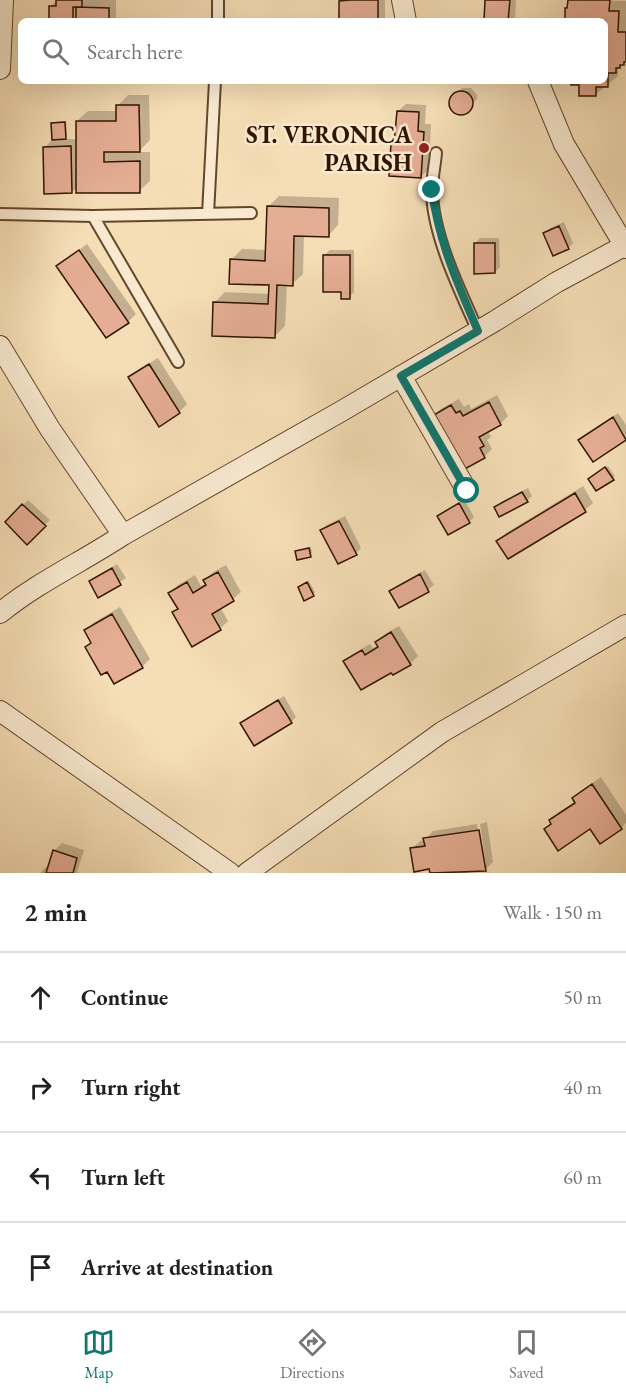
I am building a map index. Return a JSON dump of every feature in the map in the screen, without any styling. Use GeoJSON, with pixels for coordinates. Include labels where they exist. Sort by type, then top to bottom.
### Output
{"type":"FeatureCollection","features":[{"type":"Feature","properties":{"kind":"street"},"geometry":{"type":"LineString","coordinates":[[0,69],[3,0]]}},
{"type":"Feature","properties":{"kind":"street"},"geometry":{"type":"LineString","coordinates":[[402,0],[405,18]]}},
{"type":"Feature","properties":{"kind":"street"},"geometry":{"type":"LineString","coordinates":[[0,613],[49,578],[91,556],[123,535],[401,376],[557,282],[626,247],[564,144],[539,84]]}},
{"type":"Feature","properties":{"kind":"street"},"geometry":{"type":"LineString","coordinates":[[0,346],[50,429],[123,535]]}},
{"type":"Feature","properties":{"kind":"street"},"geometry":{"type":"LineString","coordinates":[[401,376],[467,491]]}},
{"type":"Feature","properties":{"kind":"street"},"geometry":{"type":"LineString","coordinates":[[247,873],[441,732],[626,625]]}},
{"type":"Feature","properties":{"kind":"street"},"geometry":{"type":"LineString","coordinates":[[0,711],[230,873]]}},
{"type":"Feature","properties":{"kind":"lane"},"geometry":{"type":"LineString","coordinates":[[218,0],[218,18]]}},
{"type":"Feature","properties":{"kind":"lane"},"geometry":{"type":"LineString","coordinates":[[208,214],[215,84]]}},
{"type":"Feature","properties":{"kind":"lane"},"geometry":{"type":"LineString","coordinates":[[436,153],[432,190],[435,220],[455,279],[478,331]]}},
{"type":"Feature","properties":{"kind":"lane"},"geometry":{"type":"LineString","coordinates":[[0,214],[93,216],[251,213]]}},
{"type":"Feature","properties":{"kind":"lane"},"geometry":{"type":"LineString","coordinates":[[93,216],[178,362]]}},
{"type":"Feature","properties":{"kind":"building"},"geometry":{"type":"Polygon","coordinates":[[[56,0],[82,0],[82,7],[73,7],[73,18],[49,18],[49,6],[56,6],[56,0]]]}},
{"type":"Feature","properties":{"kind":"building"},"geometry":{"type":"Polygon","coordinates":[[[378,0],[378,18],[339,18],[339,1],[378,0]]]}},
{"type":"Feature","properties":{"kind":"building"},"geometry":{"type":"Polygon","coordinates":[[[485,0],[510,0],[508,18],[484,18],[485,0]]]}},
{"type":"Feature","properties":{"kind":"building"},"geometry":{"type":"Polygon","coordinates":[[[568,0],[610,0],[609,11],[619,11],[618,32],[626,32],[626,62],[620,65],[620,68],[616,68],[616,73],[608,73],[608,18],[565,18],[565,8],[567,8],[568,0]]]}},
{"type":"Feature","properties":{"kind":"building"},"geometry":{"type":"Polygon","coordinates":[[[76,7],[109,8],[109,18],[76,18],[76,7]]]}},
{"type":"Feature","properties":{"kind":"building"},"geometry":{"type":"Polygon","coordinates":[[[608,84],[608,87],[596,87],[596,96],[579,96],[579,85],[571,85],[608,84]]]}},
{"type":"Feature","properties":{"kind":"building"},"geometry":{"type":"Polygon","coordinates":[[[461,91],[469,95],[473,103],[469,111],[461,115],[453,111],[449,103],[453,95],[461,91]]]}},
{"type":"Feature","properties":{"kind":"building"},"geometry":{"type":"Polygon","coordinates":[[[116,105],[139,105],[140,152],[104,152],[104,162],[140,161],[140,193],[76,193],[76,121],[116,121],[116,105]]]}},
{"type":"Feature","properties":{"kind":"building"},"geometry":{"type":"Polygon","coordinates":[[[397,111],[419,112],[418,131],[424,132],[421,178],[389,176],[391,143],[394,143],[397,111]]]}},
{"type":"Feature","properties":{"kind":"building"},"geometry":{"type":"Polygon","coordinates":[[[65,122],[66,139],[52,140],[51,123],[65,122]]]}},
{"type":"Feature","properties":{"kind":"building"},"geometry":{"type":"Polygon","coordinates":[[[71,146],[72,193],[44,194],[43,147],[71,146]]]}},
{"type":"Feature","properties":{"kind":"building"},"geometry":{"type":"Polygon","coordinates":[[[267,206],[329,208],[329,237],[294,236],[293,286],[277,285],[275,338],[212,336],[213,302],[268,304],[269,285],[229,284],[230,259],[265,261],[267,206]]]}},
{"type":"Feature","properties":{"kind":"building"},"geometry":{"type":"Polygon","coordinates":[[[559,226],[569,249],[553,256],[543,233],[559,226]]]}},
{"type":"Feature","properties":{"kind":"building"},"geometry":{"type":"Polygon","coordinates":[[[474,243],[495,243],[495,273],[474,274],[474,243]]]}},
{"type":"Feature","properties":{"kind":"building"},"geometry":{"type":"Polygon","coordinates":[[[79,250],[129,323],[106,338],[56,266],[79,250]]]}},
{"type":"Feature","properties":{"kind":"building"},"geometry":{"type":"Polygon","coordinates":[[[323,255],[350,255],[350,299],[341,299],[341,292],[323,292],[323,255]]]}},
{"type":"Feature","properties":{"kind":"building"},"geometry":{"type":"Polygon","coordinates":[[[149,364],[180,413],[159,427],[128,377],[149,364]]]}},
{"type":"Feature","properties":{"kind":"building"},"geometry":{"type":"Polygon","coordinates":[[[489,402],[501,425],[479,437],[484,446],[480,448],[485,458],[463,470],[432,416],[451,405],[456,413],[460,411],[463,416],[489,402]]]}},
{"type":"Feature","properties":{"kind":"building"},"geometry":{"type":"Polygon","coordinates":[[[613,417],[626,440],[593,462],[578,440],[613,417]]]}},
{"type":"Feature","properties":{"kind":"building"},"geometry":{"type":"Polygon","coordinates":[[[605,467],[614,480],[596,491],[588,479],[605,467]]]}},
{"type":"Feature","properties":{"kind":"building"},"geometry":{"type":"Polygon","coordinates":[[[522,492],[528,502],[499,517],[494,507],[522,492]]]}},
{"type":"Feature","properties":{"kind":"building"},"geometry":{"type":"Polygon","coordinates":[[[575,493],[586,512],[508,559],[496,541],[575,493]]]}},
{"type":"Feature","properties":{"kind":"building"},"geometry":{"type":"Polygon","coordinates":[[[459,503],[470,523],[448,535],[437,516],[459,503]]]}},
{"type":"Feature","properties":{"kind":"building"},"geometry":{"type":"Polygon","coordinates":[[[22,504],[46,526],[27,545],[5,522],[22,504]]]}},
{"type":"Feature","properties":{"kind":"building"},"geometry":{"type":"Polygon","coordinates":[[[339,521],[357,555],[338,564],[320,530],[339,521]]]}},
{"type":"Feature","properties":{"kind":"building"},"geometry":{"type":"Polygon","coordinates":[[[309,548],[311,557],[297,560],[295,551],[309,548]]]}},
{"type":"Feature","properties":{"kind":"building"},"geometry":{"type":"Polygon","coordinates":[[[112,568],[121,585],[98,598],[89,581],[112,568]]]}},
{"type":"Feature","properties":{"kind":"building"},"geometry":{"type":"Polygon","coordinates":[[[218,572],[234,601],[212,614],[221,630],[192,647],[172,612],[178,609],[168,593],[187,582],[193,593],[206,585],[203,580],[218,572]]]}},
{"type":"Feature","properties":{"kind":"building"},"geometry":{"type":"Polygon","coordinates":[[[420,574],[429,592],[399,608],[389,591],[420,574]]]}},
{"type":"Feature","properties":{"kind":"building"},"geometry":{"type":"Polygon","coordinates":[[[307,582],[314,596],[304,601],[298,587],[307,582]]]}},
{"type":"Feature","properties":{"kind":"building"},"geometry":{"type":"Polygon","coordinates":[[[112,614],[143,668],[114,684],[107,672],[101,675],[85,647],[91,643],[84,630],[112,614]]]}},
{"type":"Feature","properties":{"kind":"building"},"geometry":{"type":"Polygon","coordinates":[[[391,632],[411,665],[361,690],[343,661],[362,650],[365,655],[378,647],[375,642],[391,632]]]}},
{"type":"Feature","properties":{"kind":"building"},"geometry":{"type":"Polygon","coordinates":[[[278,700],[292,723],[254,746],[240,723],[278,700]]]}},
{"type":"Feature","properties":{"kind":"building"},"geometry":{"type":"Polygon","coordinates":[[[592,784],[622,829],[600,844],[590,829],[558,851],[544,829],[551,824],[549,820],[575,803],[572,798],[592,784]]]}},
{"type":"Feature","properties":{"kind":"building"},"geometry":{"type":"Polygon","coordinates":[[[479,830],[486,871],[430,873],[429,869],[414,872],[410,848],[425,846],[423,838],[479,830]]]}},
{"type":"Feature","properties":{"kind":"building"},"geometry":{"type":"Polygon","coordinates":[[[53,850],[77,858],[73,873],[46,873],[53,850]]]}},
{"type":"Feature","properties":{"kind":"place","name":"ST. VERONICA PARISH"},"geometry":{"type":"Point","coordinates":[424,148]}},
{"type":"Feature","properties":{"kind":"route"},"geometry":{"type":"LineString","coordinates":[[432,190],[435,220],[455,279],[478,331],[401,376],[467,491]]}}]}
